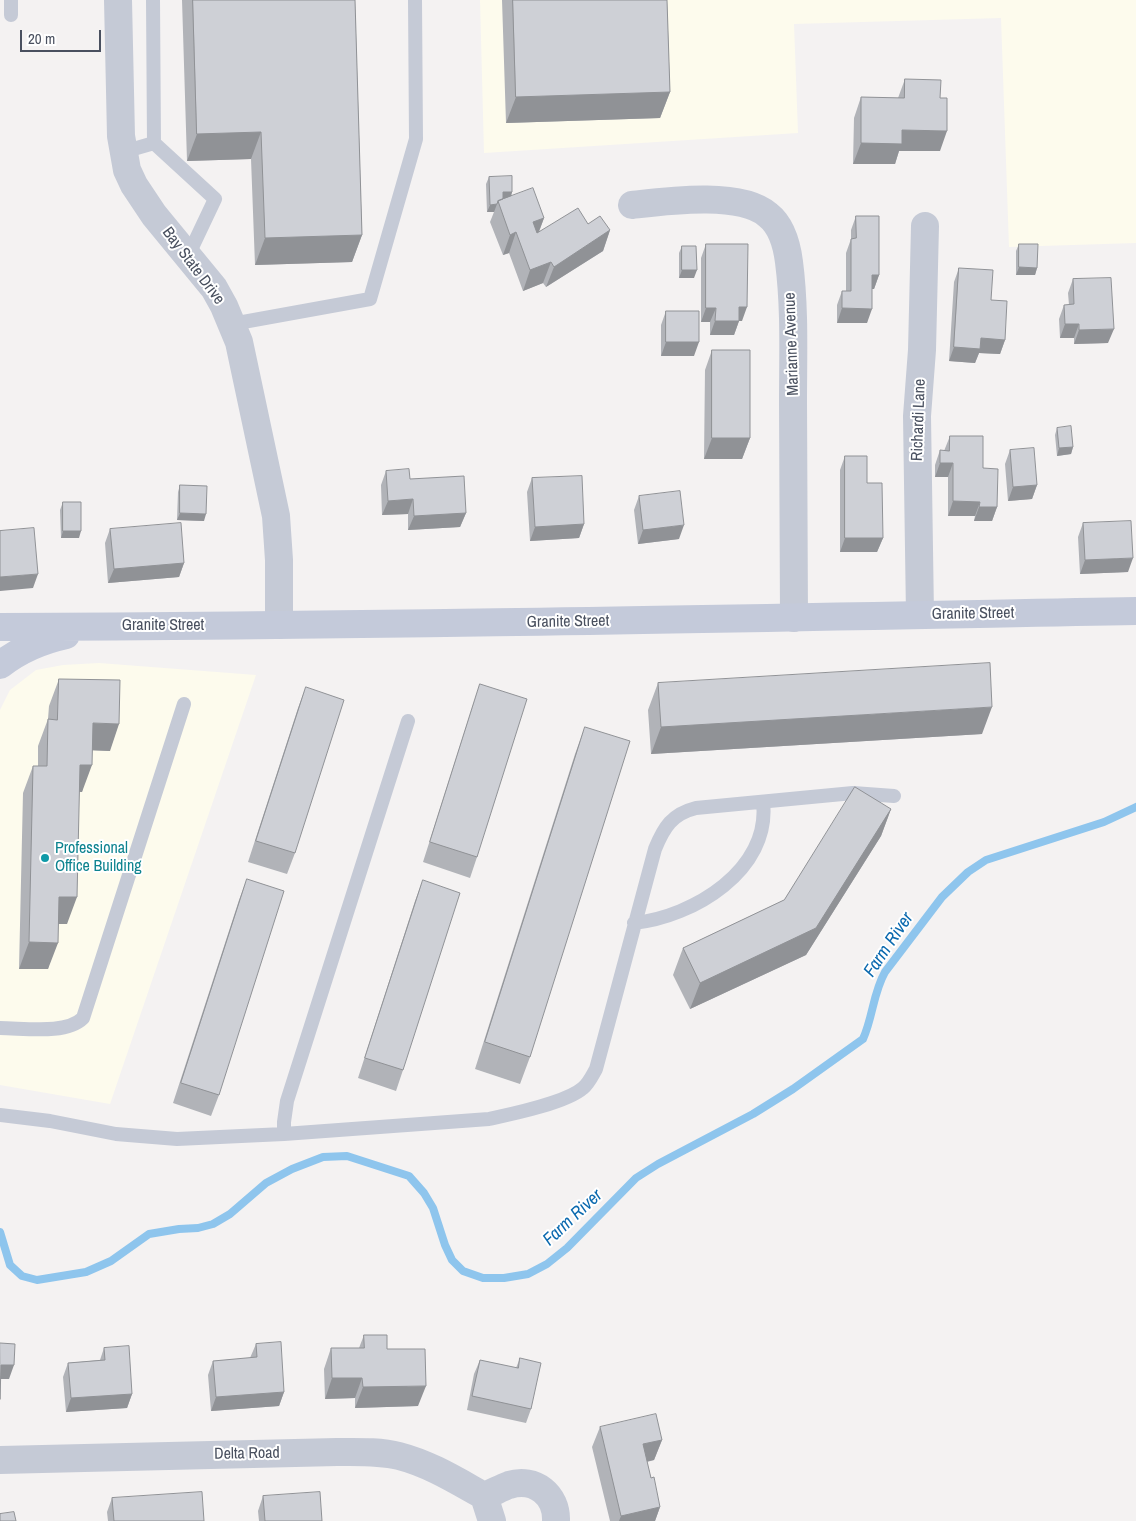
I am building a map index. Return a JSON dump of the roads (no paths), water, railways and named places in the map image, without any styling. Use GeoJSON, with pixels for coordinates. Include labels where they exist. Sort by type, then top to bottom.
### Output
{"type":"FeatureCollection","features":[{"type":"Feature","properties":{"kind":"main road","name":"Granite Street"},"geometry":{"type":"LineString","coordinates":[[0,627],[794,618],[1136,611]]}},
{"type":"Feature","properties":{"kind":"main road"},"geometry":{"type":"LineString","coordinates":[[0,665],[9,658],[42,642],[64,635],[109,627]]}},
{"type":"Feature","properties":{"kind":"street","name":"Bay State Drive"},"geometry":{"type":"LineString","coordinates":[[118,0],[121,136],[127,170],[144,201],[214,288],[232,324],[244,360],[276,516],[279,625]]}},
{"type":"Feature","properties":{"kind":"street","name":"Marianne Avenue"},"geometry":{"type":"LineString","coordinates":[[632,205],[683,200],[748,203],[760,208],[770,216],[783,236],[789,263],[793,346],[794,618]]}},
{"type":"Feature","properties":{"kind":"street","name":"Richardi Lane"},"geometry":{"type":"LineString","coordinates":[[920,615],[916,439],[923,330],[926,226]]}},
{"type":"Feature","properties":{"kind":"street","name":"Delta Road"},"geometry":{"type":"LineString","coordinates":[[0,1460],[337,1452],[382,1454],[399,1456],[437,1470],[488,1509]]}},
{"type":"Feature","properties":{"kind":"street"},"geometry":{"type":"LineString","coordinates":[[488,1509],[510,1485],[524,1483],[537,1486],[546,1492],[553,1502],[556,1521]]}},
{"type":"Feature","properties":{"kind":"lane"},"geometry":{"type":"LineString","coordinates":[[10,0],[11,15]]}},
{"type":"Feature","properties":{"kind":"lane"},"geometry":{"type":"LineString","coordinates":[[153,0],[154,143],[215,199],[188,256]]}},
{"type":"Feature","properties":{"kind":"lane"},"geometry":{"type":"LineString","coordinates":[[232,324],[370,299],[416,138],[416,0]]}},
{"type":"Feature","properties":{"kind":"lane"},"geometry":{"type":"LineString","coordinates":[[123,152],[154,143]]}},
{"type":"Feature","properties":{"kind":"lane"},"geometry":{"type":"LineString","coordinates":[[0,1028],[61,1028],[77,1024],[83,1018],[184,704]]}},
{"type":"Feature","properties":{"kind":"lane"},"geometry":{"type":"LineString","coordinates":[[284,1134],[287,1101],[408,721]]}},
{"type":"Feature","properties":{"kind":"lane"},"geometry":{"type":"LineString","coordinates":[[0,1115],[50,1121],[144,1138],[209,1139],[489,1119],[514,1114],[573,1095],[590,1080],[598,1063],[655,849],[660,836],[675,816],[696,808],[853,793],[894,796]]}},
{"type":"Feature","properties":{"kind":"lane"},"geometry":{"type":"LineString","coordinates":[[634,923],[660,919],[675,914],[729,882],[751,856],[760,837],[765,813],[763,802]]}},
{"type":"Feature","properties":{"kind":"waterway","name":"Farm River"},"geometry":{"type":"LineString","coordinates":[[0,1232],[10,1265],[22,1276],[37,1280],[86,1272],[111,1261],[149,1234],[198,1228],[213,1224],[230,1214],[266,1183],[292,1169],[323,1157],[347,1156],[409,1176],[424,1193],[433,1208],[452,1260],[463,1271],[483,1278],[504,1278],[528,1274],[547,1264],[567,1248],[636,1178],[658,1164],[753,1114],[793,1089],[863,1039],[878,988],[885,972],[942,897],[968,872],[986,860],[1104,822],[1136,807]]}},
{"type":"Feature","properties":{"kind":"place","name":"Professional Office Building"},"geometry":{"type":"Point","coordinates":[45,858]}}]}
